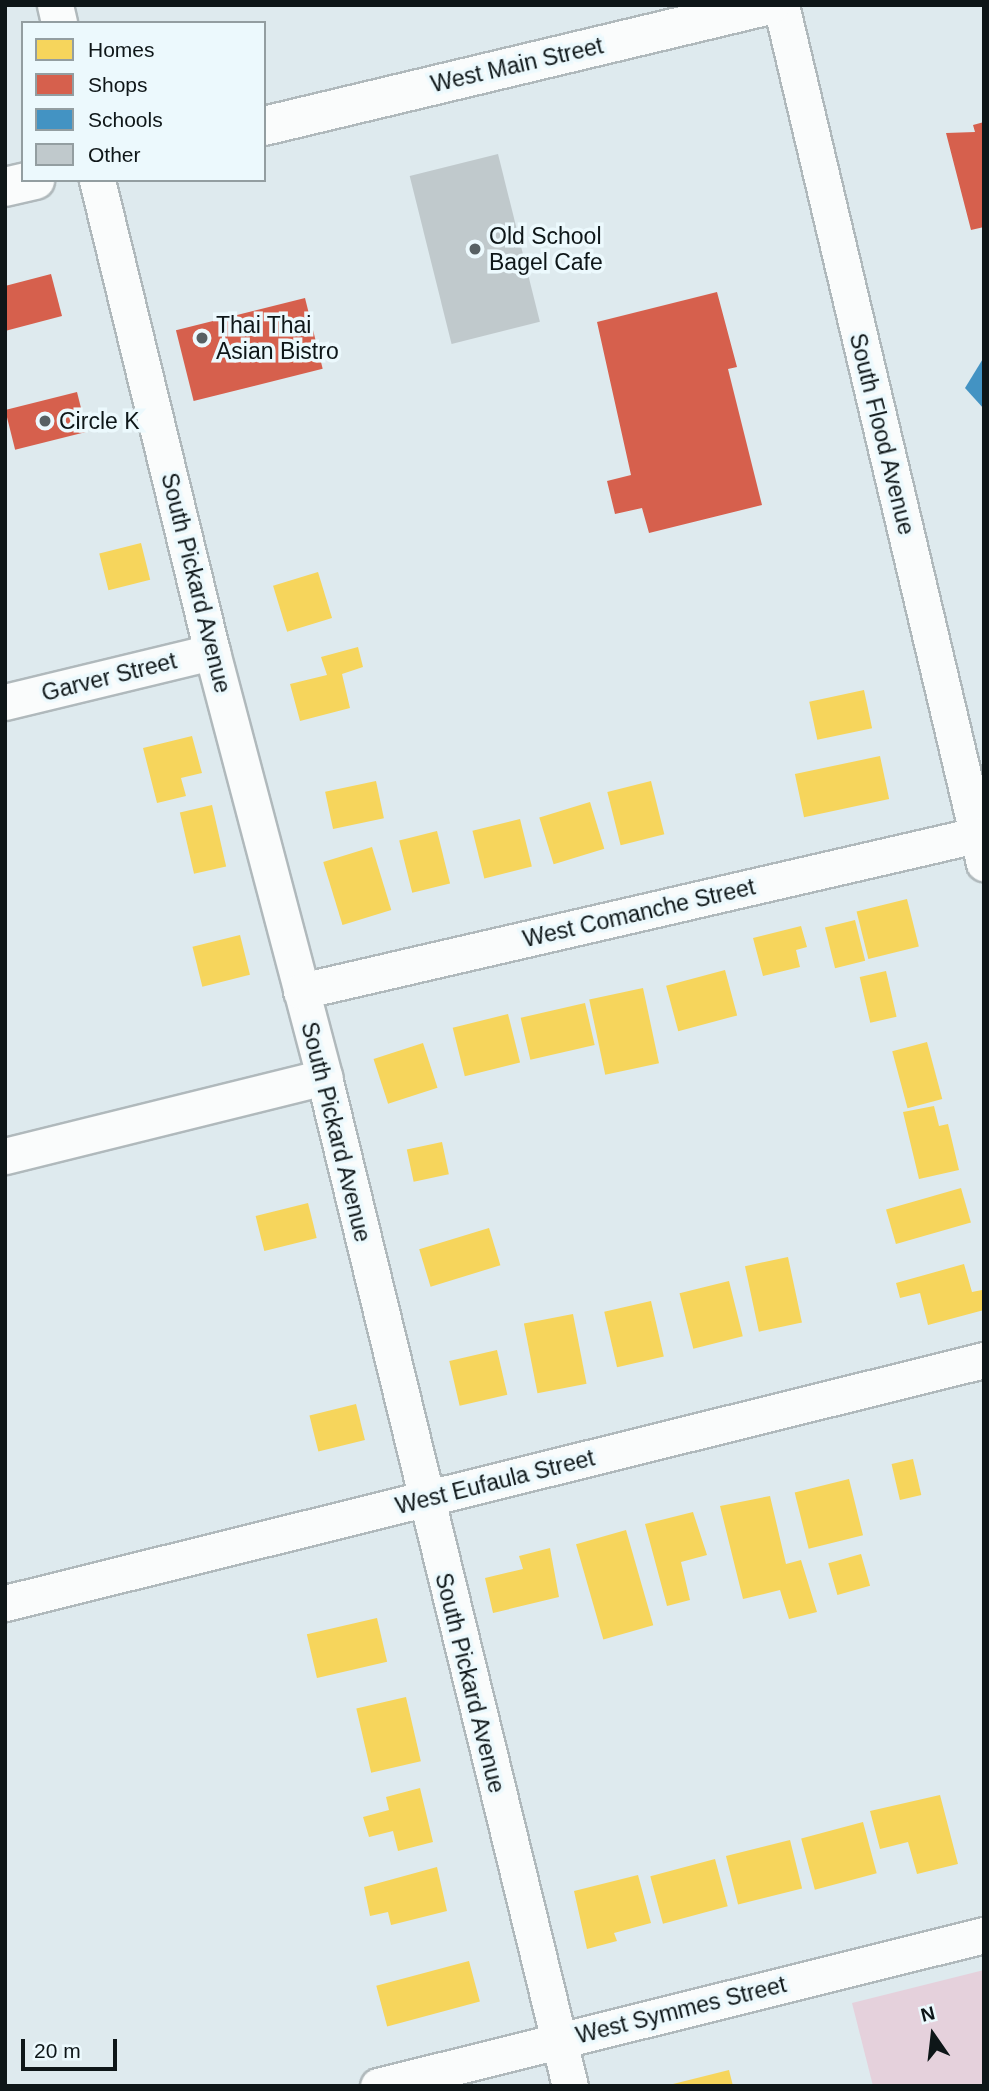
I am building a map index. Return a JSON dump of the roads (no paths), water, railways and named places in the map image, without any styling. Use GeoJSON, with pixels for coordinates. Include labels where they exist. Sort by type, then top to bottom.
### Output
{"type":"FeatureCollection","features":[{"type":"Feature","properties":{"kind":"main road","name":"West Main Street"},"geometry":{"type":"LineString","coordinates":[[266,126],[770,5]]}},
{"type":"Feature","properties":{"kind":"main road"},"geometry":{"type":"LineString","coordinates":[[5,187],[26,182]]}},
{"type":"Feature","properties":{"kind":"street","name":"South Flood Avenue"},"geometry":{"type":"LineString","coordinates":[[781,5],[815,164],[932,632],[980,849]]}},
{"type":"Feature","properties":{"kind":"street","name":"South Pickard Avenue"},"geometry":{"type":"LineString","coordinates":[[97,182],[212,652],[324,1077],[570,2086]]}},
{"type":"Feature","properties":{"kind":"street","name":"Garver Street"},"geometry":{"type":"LineString","coordinates":[[5,702],[212,652]]}},
{"type":"Feature","properties":{"kind":"street","name":"West Comanche Street"},"geometry":{"type":"LineString","coordinates":[[301,991],[980,849]]}},
{"type":"Feature","properties":{"kind":"street"},"geometry":{"type":"LineString","coordinates":[[5,1156],[324,1077]]}},
{"type":"Feature","properties":{"kind":"street","name":"West Eufaula Street"},"geometry":{"type":"LineString","coordinates":[[5,1603],[984,1360]]}},
{"type":"Feature","properties":{"kind":"street","name":"West Symmes Street"},"geometry":{"type":"LineString","coordinates":[[378,2086],[984,1935]]}},
{"type":"Feature","properties":{"kind":"place","name":"Old School Bagel Cafe"},"geometry":{"type":"Point","coordinates":[475,249]}},
{"type":"Feature","properties":{"kind":"place","name":"Thai Thai Asian Bistro"},"geometry":{"type":"Point","coordinates":[202,338]}},
{"type":"Feature","properties":{"kind":"place","name":"Circle K"},"geometry":{"type":"Point","coordinates":[45,421]}}]}
